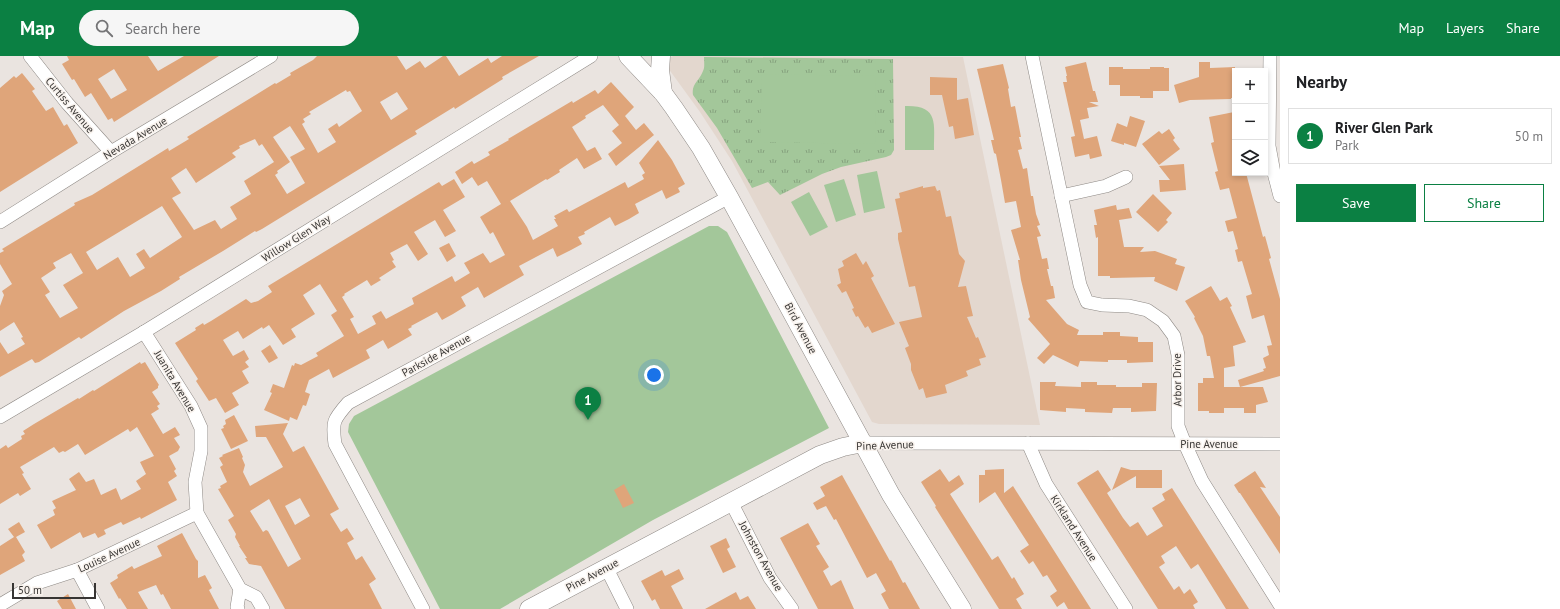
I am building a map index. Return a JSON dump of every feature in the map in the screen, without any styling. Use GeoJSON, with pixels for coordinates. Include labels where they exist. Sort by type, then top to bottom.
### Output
{"type":"FeatureCollection","features":[{"type":"Feature","properties":{"kind":"street","name":"Curtiss Avenue"},"geometry":{"type":"LineString","coordinates":[[30,56],[66,103],[111,152]]}},
{"type":"Feature","properties":{"kind":"street","name":"Nevada Avenue"},"geometry":{"type":"LineString","coordinates":[[0,222],[111,152],[271,56]]}},
{"type":"Feature","properties":{"kind":"street","name":"Willow Glen Way"},"geometry":{"type":"LineString","coordinates":[[0,417],[144,332],[591,56]]}},
{"type":"Feature","properties":{"kind":"street","name":"Bird Avenue"},"geometry":{"type":"LineString","coordinates":[[628,56],[663,93],[702,148],[905,520],[962,609]]}},
{"type":"Feature","properties":{"kind":"street"},"geometry":{"type":"LineString","coordinates":[[661,56],[660,70],[663,93]]}},
{"type":"Feature","properties":{"kind":"street","name":"Arbor Drive"},"geometry":{"type":"LineString","coordinates":[[1032,56],[1080,285],[1087,302],[1102,305],[1129,306],[1147,310],[1163,321],[1174,336],[1178,355],[1178,426],[1185,444],[1202,481],[1280,605]]}},
{"type":"Feature","properties":{"kind":"street"},"geometry":{"type":"LineString","coordinates":[[1270,56],[1269,146],[1280,196]]}},
{"type":"Feature","properties":{"kind":"street"},"geometry":{"type":"LineString","coordinates":[[1061,196],[1106,186],[1126,177]]}},
{"type":"Feature","properties":{"kind":"street","name":"Parkside Avenue"},"geometry":{"type":"LineString","coordinates":[[423,609],[335,444],[332,426],[339,412],[348,403],[362,395],[730,197]]}},
{"type":"Feature","properties":{"kind":"street","name":"Juanita Avenue"},"geometry":{"type":"LineString","coordinates":[[144,332],[191,406],[201,428],[201,451],[195,482],[197,513],[240,589]]}},
{"type":"Feature","properties":{"kind":"street","name":"Pine Avenue"},"geometry":{"type":"LineString","coordinates":[[529,609],[820,455],[843,447],[863,443],[1280,444]]}},
{"type":"Feature","properties":{"kind":"street","name":"Kirkland Avenue"},"geometry":{"type":"LineString","coordinates":[[1028,443],[1046,484],[1126,609]]}},
{"type":"Feature","properties":{"kind":"street","name":"Johnston Avenue"},"geometry":{"type":"LineString","coordinates":[[731,502],[770,578],[792,609]]}},
{"type":"Feature","properties":{"kind":"street","name":"Louise Avenue"},"geometry":{"type":"LineString","coordinates":[[0,605],[37,583],[77,570],[197,513]]}},
{"type":"Feature","properties":{"kind":"street"},"geometry":{"type":"LineString","coordinates":[[606,567],[627,609]]}},
{"type":"Feature","properties":{"kind":"street"},"geometry":{"type":"LineString","coordinates":[[77,570],[98,609]]}},
{"type":"Feature","properties":{"kind":"street"},"geometry":{"type":"LineString","coordinates":[[238,609],[240,589],[256,597],[263,609]]}},
{"type":"Feature","properties":{"kind":"shaded area"},"geometry":{"type":"Polygon","coordinates":[[[671,57],[963,57],[1040,425],[879,424],[872,422],[732,161],[700,112],[668,68],[671,57]]]}},
{"type":"Feature","properties":{"kind":"green space"},"geometry":{"type":"Polygon","coordinates":[[[704,57],[893,59],[894,150],[891,155],[886,157],[841,167],[822,174],[780,195],[768,182],[752,188],[717,128],[693,95],[694,85],[704,69],[704,57]]]}},
{"type":"Feature","properties":{"kind":"green space"},"geometry":{"type":"Polygon","coordinates":[[[762,74],[876,76],[875,144],[760,142],[762,74]]]}},
{"type":"Feature","properties":{"kind":"green space"},"geometry":{"type":"Polygon","coordinates":[[[905,106],[916,106],[929,112],[934,124],[934,150],[905,150],[905,106]]]}},
{"type":"Feature","properties":{"kind":"green space"},"geometry":{"type":"Polygon","coordinates":[[[877,171],[885,208],[864,213],[857,175],[877,171]]]}},
{"type":"Feature","properties":{"kind":"green space"},"geometry":{"type":"Polygon","coordinates":[[[844,179],[856,215],[836,222],[824,185],[844,179]]]}},
{"type":"Feature","properties":{"kind":"green space"},"geometry":{"type":"Polygon","coordinates":[[[809,192],[828,227],[810,236],[791,202],[809,192]]]}},
{"type":"Feature","properties":{"kind":"green space"},"geometry":{"type":"Polygon","coordinates":[[[709,226],[718,226],[727,232],[829,428],[653,520],[500,609],[440,609],[348,432],[349,424],[354,416],[709,226]]]}},
{"type":"Feature","properties":{"kind":"building"},"geometry":{"type":"Polygon","coordinates":[[[67,56],[148,56],[158,71],[184,56],[219,56],[114,122],[112,118],[108,120],[91,93],[85,97],[74,79],[72,80],[62,64],[69,60],[67,56]],[[114,69],[98,79],[111,99],[127,90],[114,69]]]}},
{"type":"Feature","properties":{"kind":"building"},"geometry":{"type":"Polygon","coordinates":[[[317,56],[397,56],[406,70],[420,61],[425,68],[443,56],[446,56],[459,76],[488,58],[491,63],[502,56],[539,56],[502,77],[503,79],[455,109],[454,107],[415,131],[417,134],[262,229],[256,232],[255,231],[179,277],[180,279],[124,311],[81,339],[79,337],[39,362],[35,363],[32,359],[0,377],[0,342],[8,354],[25,344],[21,338],[23,337],[14,322],[0,331],[0,306],[4,295],[2,291],[12,284],[0,264],[0,253],[4,251],[2,249],[75,205],[74,203],[92,195],[168,148],[169,151],[189,139],[187,137],[275,83],[276,84],[291,75],[290,73],[313,60],[317,56]],[[346,90],[309,112],[311,114],[303,119],[305,122],[302,124],[318,153],[336,142],[328,129],[337,123],[339,127],[362,111],[350,91],[347,92],[346,90]],[[397,92],[380,102],[391,120],[408,109],[397,92]],[[290,126],[273,137],[290,162],[277,171],[278,173],[275,175],[287,194],[305,183],[290,157],[305,149],[290,126]],[[255,139],[239,146],[240,148],[232,153],[236,157],[196,183],[186,168],[171,178],[181,193],[172,198],[194,230],[215,220],[221,229],[237,219],[230,207],[251,194],[244,181],[274,162],[262,144],[259,146],[255,139]],[[162,206],[86,252],[97,270],[118,257],[130,277],[145,268],[136,254],[144,249],[150,258],[182,237],[162,206]],[[71,253],[53,263],[56,268],[41,278],[50,292],[45,295],[60,318],[78,308],[63,285],[83,273],[71,253]]]}},
{"type":"Feature","properties":{"kind":"building"},"geometry":{"type":"Polygon","coordinates":[[[1086,62],[1093,91],[1095,91],[1098,102],[1089,102],[1099,106],[1087,108],[1089,118],[1080,120],[1084,139],[1097,136],[1102,156],[1090,159],[1089,154],[1075,157],[1071,137],[1075,136],[1063,82],[1067,82],[1065,67],[1086,62]]]}},
{"type":"Feature","properties":{"kind":"building"},"geometry":{"type":"Polygon","coordinates":[[[1199,62],[1210,62],[1210,68],[1235,67],[1232,68],[1232,98],[1190,100],[1179,103],[1174,85],[1199,77],[1199,62]]]}},
{"type":"Feature","properties":{"kind":"building"},"geometry":{"type":"Polygon","coordinates":[[[1003,64],[1009,88],[1011,107],[1015,106],[1021,137],[1019,137],[1022,149],[1018,150],[1023,169],[1027,168],[1031,196],[1033,196],[1036,214],[1040,225],[1037,226],[1041,236],[1037,237],[1042,259],[1047,258],[1049,269],[1047,269],[1051,286],[1053,286],[1055,298],[1046,300],[1067,324],[1079,330],[1077,335],[1103,335],[1103,332],[1120,332],[1120,336],[1138,337],[1138,342],[1153,342],[1153,362],[1127,363],[1127,360],[1108,360],[1108,362],[1080,361],[1078,367],[1053,355],[1044,364],[1037,358],[1050,344],[1028,319],[1030,317],[1021,280],[1018,260],[1020,260],[1011,230],[1021,227],[1016,201],[1005,203],[996,154],[994,153],[991,140],[994,140],[977,69],[1003,64]]]}},
{"type":"Feature","properties":{"kind":"building"},"geometry":{"type":"Polygon","coordinates":[[[1109,67],[1123,67],[1123,69],[1150,69],[1150,67],[1169,68],[1169,91],[1153,91],[1153,98],[1140,98],[1140,96],[1120,96],[1120,85],[1109,85],[1109,67]]]}},
{"type":"Feature","properties":{"kind":"building"},"geometry":{"type":"Polygon","coordinates":[[[22,73],[35,89],[32,91],[46,111],[53,107],[64,126],[67,124],[78,143],[0,192],[0,88],[14,76],[16,78],[22,73]]]}},
{"type":"Feature","properties":{"kind":"building"},"geometry":{"type":"Polygon","coordinates":[[[930,77],[957,78],[957,100],[968,98],[974,135],[955,139],[953,126],[949,127],[942,95],[930,95],[930,77]]]}},
{"type":"Feature","properties":{"kind":"building"},"geometry":{"type":"Polygon","coordinates":[[[611,82],[634,107],[625,116],[636,130],[644,123],[654,135],[616,166],[608,154],[622,143],[612,131],[619,125],[603,105],[585,116],[586,118],[572,127],[587,151],[595,147],[602,159],[584,169],[577,158],[559,170],[560,172],[510,201],[527,227],[533,240],[558,226],[554,216],[567,209],[569,212],[625,182],[628,188],[644,179],[642,175],[645,173],[639,163],[658,140],[672,160],[685,184],[678,188],[680,192],[666,199],[662,190],[635,204],[639,213],[629,219],[615,226],[610,217],[584,232],[585,234],[578,237],[582,244],[571,250],[557,257],[553,248],[519,266],[524,275],[484,298],[478,287],[461,297],[466,306],[453,314],[442,320],[437,312],[411,326],[412,327],[408,329],[412,335],[388,349],[383,340],[366,350],[370,358],[333,378],[329,369],[309,380],[305,392],[310,394],[306,406],[303,405],[297,420],[290,417],[289,421],[264,410],[272,393],[270,392],[273,384],[284,388],[292,365],[294,366],[295,363],[301,365],[318,356],[316,353],[344,336],[331,315],[337,311],[320,284],[303,295],[315,314],[291,329],[296,337],[283,345],[269,325],[263,329],[262,327],[243,339],[238,331],[223,340],[233,356],[244,350],[249,359],[245,362],[249,367],[242,371],[249,383],[232,393],[239,405],[225,413],[216,398],[209,401],[196,381],[198,379],[175,343],[196,330],[195,328],[203,323],[204,325],[246,299],[251,303],[258,301],[272,292],[268,286],[439,182],[442,186],[454,179],[465,197],[443,210],[456,231],[445,237],[435,220],[414,232],[428,254],[418,261],[407,244],[390,253],[394,260],[392,261],[396,267],[379,278],[381,280],[371,286],[367,280],[344,294],[345,295],[342,297],[354,317],[350,319],[358,334],[376,324],[372,316],[381,311],[386,319],[414,304],[412,298],[452,276],[455,282],[470,273],[464,263],[483,253],[490,263],[505,255],[493,232],[490,234],[480,217],[501,204],[487,181],[478,186],[472,177],[462,184],[455,172],[472,161],[474,164],[490,155],[488,152],[572,101],[573,103],[595,90],[598,94],[611,82]]]}},
{"type":"Feature","properties":{"kind":"building"},"geometry":{"type":"Polygon","coordinates":[[[1232,112],[1232,176],[1247,176],[1263,237],[1265,236],[1271,258],[1269,259],[1280,299],[1280,376],[1240,387],[1238,380],[1264,371],[1263,369],[1266,368],[1263,358],[1269,355],[1267,346],[1272,345],[1264,315],[1252,319],[1246,296],[1252,294],[1242,261],[1238,262],[1235,250],[1238,249],[1233,231],[1228,232],[1225,221],[1237,218],[1229,188],[1220,190],[1215,172],[1218,171],[1211,143],[1214,142],[1209,117],[1232,112]]]}},
{"type":"Feature","properties":{"kind":"building"},"geometry":{"type":"Polygon","coordinates":[[[1130,116],[1145,121],[1136,147],[1111,141],[1117,123],[1127,127],[1130,116]]]}},
{"type":"Feature","properties":{"kind":"building"},"geometry":{"type":"Polygon","coordinates":[[[1169,129],[1175,138],[1173,140],[1180,149],[1159,165],[1142,144],[1159,131],[1162,134],[1169,129]]]}},
{"type":"Feature","properties":{"kind":"building"},"geometry":{"type":"Polygon","coordinates":[[[1184,164],[1186,190],[1160,192],[1159,180],[1170,180],[1159,166],[1184,164]]]}},
{"type":"Feature","properties":{"kind":"building"},"geometry":{"type":"Polygon","coordinates":[[[923,186],[923,188],[935,186],[937,191],[940,190],[946,217],[951,216],[959,254],[965,261],[958,287],[966,286],[973,316],[967,317],[976,338],[978,337],[986,357],[979,359],[981,365],[966,371],[968,376],[945,385],[947,393],[926,398],[923,388],[919,390],[911,370],[911,364],[905,348],[909,346],[899,322],[922,317],[915,286],[909,287],[898,239],[898,233],[902,232],[895,199],[900,198],[899,193],[923,186]]]}},
{"type":"Feature","properties":{"kind":"building"},"geometry":{"type":"Polygon","coordinates":[[[1153,194],[1172,213],[1166,220],[1168,222],[1158,232],[1136,212],[1153,194]]]}},
{"type":"Feature","properties":{"kind":"building"},"geometry":{"type":"Polygon","coordinates":[[[1116,205],[1117,210],[1129,208],[1132,218],[1119,220],[1124,247],[1144,247],[1140,252],[1155,251],[1177,259],[1175,264],[1185,267],[1177,291],[1154,281],[1155,277],[1110,278],[1110,276],[1098,276],[1098,237],[1096,238],[1094,225],[1097,225],[1094,210],[1116,205]]]}},
{"type":"Feature","properties":{"kind":"building"},"geometry":{"type":"Polygon","coordinates":[[[449,243],[456,256],[447,262],[439,248],[449,243]]]}},
{"type":"Feature","properties":{"kind":"building"},"geometry":{"type":"Polygon","coordinates":[[[856,253],[863,265],[866,261],[874,276],[871,278],[895,324],[872,333],[868,326],[865,328],[858,316],[856,317],[852,309],[854,308],[846,291],[842,293],[837,285],[841,283],[838,269],[844,266],[842,261],[856,253]]]}},
{"type":"Feature","properties":{"kind":"building"},"geometry":{"type":"Polygon","coordinates":[[[1211,286],[1220,301],[1227,297],[1246,342],[1233,346],[1235,366],[1224,368],[1224,387],[1263,387],[1268,402],[1256,405],[1256,413],[1244,413],[1244,408],[1224,408],[1224,413],[1198,411],[1198,383],[1203,383],[1203,378],[1214,378],[1210,356],[1207,356],[1203,336],[1194,318],[1195,317],[1185,301],[1211,286]]]}},
{"type":"Feature","properties":{"kind":"building"},"geometry":{"type":"Polygon","coordinates":[[[270,345],[278,358],[269,363],[261,351],[270,345]]]}},
{"type":"Feature","properties":{"kind":"building"},"geometry":{"type":"Polygon","coordinates":[[[140,362],[141,364],[145,362],[159,385],[158,388],[152,392],[160,404],[157,406],[159,409],[151,414],[163,434],[175,427],[180,435],[174,438],[180,447],[178,451],[169,456],[176,469],[174,471],[177,476],[168,482],[177,500],[141,519],[140,517],[123,525],[121,522],[104,530],[106,534],[98,538],[95,533],[83,538],[80,532],[51,549],[37,525],[55,515],[53,510],[56,508],[52,501],[76,490],[69,479],[79,472],[86,482],[94,479],[101,495],[116,488],[121,500],[141,489],[136,481],[146,474],[140,462],[154,456],[137,427],[130,432],[128,429],[85,455],[78,444],[65,452],[63,451],[59,453],[54,447],[20,467],[24,473],[22,474],[31,489],[20,496],[18,493],[0,504],[0,449],[6,445],[8,448],[22,439],[21,436],[25,434],[23,431],[78,398],[79,399],[93,390],[94,391],[140,362]]]}},
{"type":"Feature","properties":{"kind":"building"},"geometry":{"type":"Polygon","coordinates":[[[1040,382],[1056,382],[1055,386],[1081,387],[1081,382],[1097,382],[1097,385],[1116,385],[1116,387],[1142,387],[1142,383],[1157,383],[1156,411],[1131,412],[1131,408],[1113,408],[1112,413],[1085,412],[1085,409],[1066,408],[1066,412],[1040,410],[1040,382]]]}},
{"type":"Feature","properties":{"kind":"building"},"geometry":{"type":"Polygon","coordinates":[[[234,415],[248,441],[231,449],[221,429],[224,428],[223,426],[226,424],[225,420],[234,415]]]}},
{"type":"Feature","properties":{"kind":"building"},"geometry":{"type":"Polygon","coordinates":[[[288,423],[283,434],[293,452],[304,446],[339,509],[330,514],[341,532],[347,528],[354,539],[347,543],[356,560],[362,556],[376,579],[369,584],[382,609],[285,609],[261,566],[249,564],[239,546],[235,537],[236,534],[228,520],[234,516],[218,489],[227,482],[220,467],[223,465],[219,458],[223,456],[222,455],[239,448],[245,465],[243,472],[250,486],[283,467],[266,437],[256,437],[255,426],[288,423]],[[300,498],[285,506],[295,525],[310,516],[300,498]],[[269,499],[250,511],[263,532],[266,530],[268,531],[288,567],[301,559],[269,499]]]}},
{"type":"Feature","properties":{"kind":"building"},"geometry":{"type":"Polygon","coordinates":[[[1121,467],[1131,470],[1162,470],[1162,488],[1136,488],[1136,476],[1112,490],[1121,467]]]}},
{"type":"Feature","properties":{"kind":"building"},"geometry":{"type":"Polygon","coordinates":[[[940,469],[949,482],[959,475],[964,484],[950,494],[992,560],[998,556],[1012,579],[1014,577],[1024,594],[1016,599],[1022,609],[999,609],[935,507],[936,506],[921,482],[940,469]]]}},
{"type":"Feature","properties":{"kind":"building"},"geometry":{"type":"Polygon","coordinates":[[[1004,469],[1004,493],[1013,486],[1091,609],[1068,609],[1064,602],[1057,607],[1050,596],[1057,591],[1047,575],[1043,577],[1033,561],[1029,564],[1020,551],[1029,545],[995,492],[979,503],[979,475],[985,475],[985,470],[1004,469]]]}},
{"type":"Feature","properties":{"kind":"building"},"geometry":{"type":"Polygon","coordinates":[[[1098,470],[1111,490],[1107,493],[1123,518],[1130,527],[1138,522],[1147,536],[1163,526],[1152,508],[1165,500],[1162,494],[1172,488],[1249,609],[1226,609],[1198,564],[1191,569],[1176,546],[1161,556],[1165,563],[1159,567],[1174,590],[1179,586],[1184,594],[1190,589],[1198,602],[1193,605],[1195,609],[1158,609],[1077,483],[1098,470]]]}},
{"type":"Feature","properties":{"kind":"building"},"geometry":{"type":"Polygon","coordinates":[[[1255,471],[1266,488],[1260,487],[1280,517],[1280,554],[1234,485],[1255,471]]]}},
{"type":"Feature","properties":{"kind":"building"},"geometry":{"type":"Polygon","coordinates":[[[842,475],[890,561],[891,560],[903,583],[905,582],[920,609],[889,609],[881,594],[886,591],[876,573],[867,578],[836,519],[834,520],[826,506],[817,510],[813,503],[825,496],[820,487],[842,475]]]}},
{"type":"Feature","properties":{"kind":"building"},"geometry":{"type":"Polygon","coordinates":[[[624,484],[634,503],[623,508],[614,490],[624,484]]]}},
{"type":"Feature","properties":{"kind":"building"},"geometry":{"type":"Polygon","coordinates":[[[19,522],[25,532],[16,537],[25,552],[22,555],[25,561],[0,575],[0,546],[14,537],[8,529],[19,522]]]}},
{"type":"Feature","properties":{"kind":"building"},"geometry":{"type":"Polygon","coordinates":[[[808,523],[820,544],[816,546],[829,567],[823,571],[831,586],[841,580],[854,609],[818,609],[780,538],[808,523]]]}},
{"type":"Feature","properties":{"kind":"building"},"geometry":{"type":"Polygon","coordinates":[[[182,533],[198,561],[198,578],[205,575],[212,588],[209,590],[219,609],[171,609],[156,585],[138,592],[148,609],[127,609],[120,598],[119,599],[110,583],[118,578],[117,575],[132,566],[134,569],[162,556],[157,546],[182,533]]]}},
{"type":"Feature","properties":{"kind":"building"},"geometry":{"type":"Polygon","coordinates":[[[726,538],[730,547],[727,549],[736,567],[723,573],[710,546],[726,538]]]}},
{"type":"Feature","properties":{"kind":"building"},"geometry":{"type":"Polygon","coordinates":[[[679,569],[684,579],[671,586],[683,609],[660,609],[655,599],[652,601],[641,581],[662,570],[665,576],[679,569]]]}},
{"type":"Feature","properties":{"kind":"building"},"geometry":{"type":"Polygon","coordinates":[[[736,592],[740,600],[748,596],[756,609],[705,609],[736,592]]]}},
{"type":"Feature","properties":{"kind":"building"},"geometry":{"type":"Polygon","coordinates":[[[68,594],[76,609],[62,609],[57,601],[68,594]]]}},
{"type":"Feature","properties":{"kind":"place","name":"River Glen Park"},"geometry":{"type":"Point","coordinates":[588,420]}}]}
